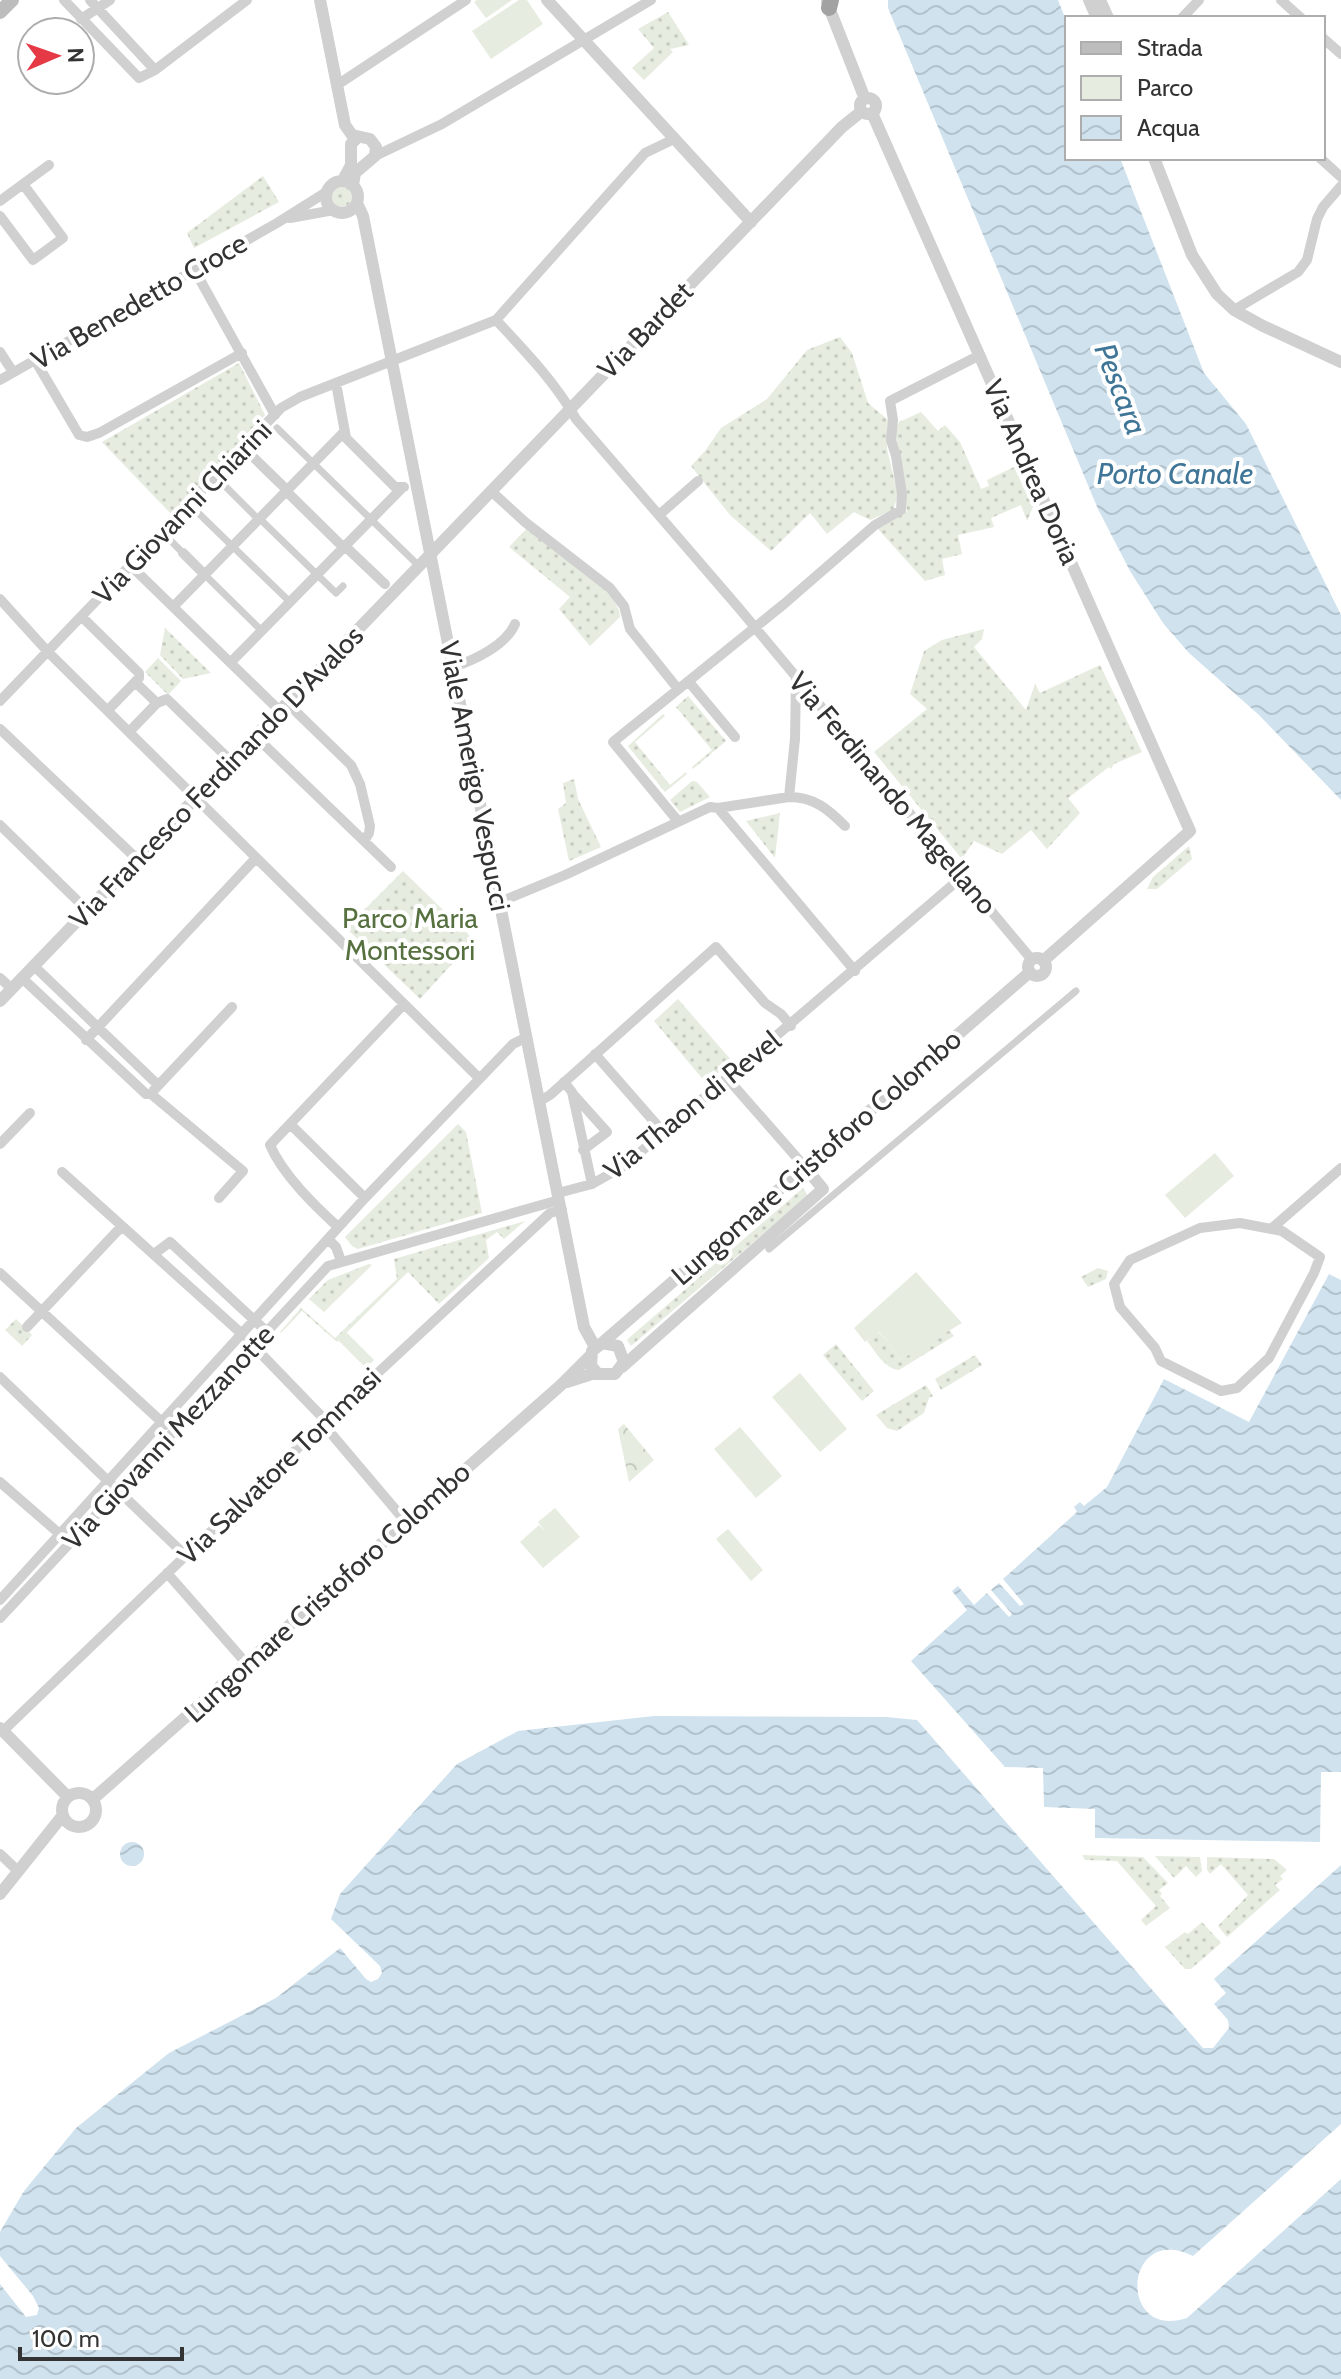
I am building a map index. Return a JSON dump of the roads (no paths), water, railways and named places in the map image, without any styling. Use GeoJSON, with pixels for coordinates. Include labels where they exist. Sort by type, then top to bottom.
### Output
{"type":"FeatureCollection","features":[{"type":"Feature","properties":{"kind":"main road"},"geometry":{"type":"LineString","coordinates":[[0,12],[12,0]]}},
{"type":"Feature","properties":{"kind":"street"},"geometry":{"type":"LineString","coordinates":[[64,0],[78,16]]}},
{"type":"Feature","properties":{"kind":"street"},"geometry":{"type":"LineString","coordinates":[[110,0],[94,4],[155,70]]}},
{"type":"Feature","properties":{"kind":"street"},"geometry":{"type":"LineString","coordinates":[[96,34],[139,78],[155,70],[247,0]]}},
{"type":"Feature","properties":{"kind":"street"},"geometry":{"type":"LineString","coordinates":[[320,0],[345,125],[357,138]]}},
{"type":"Feature","properties":{"kind":"street"},"geometry":{"type":"LineString","coordinates":[[337,85],[466,0]]}},
{"type":"Feature","properties":{"kind":"street"},"geometry":{"type":"LineString","coordinates":[[547,0],[751,222]]}},
{"type":"Feature","properties":{"kind":"street"},"geometry":{"type":"LineString","coordinates":[[346,184],[357,194],[357,203],[347,212],[334,210],[327,202],[328,191],[346,184],[375,156],[403,145],[472,108],[651,0]]}},
{"type":"Feature","properties":{"kind":"street"},"geometry":{"type":"LineString","coordinates":[[1184,16],[1199,0]]}},
{"type":"Feature","properties":{"kind":"street"},"geometry":{"type":"LineString","coordinates":[[1281,0],[1299,16]]}},
{"type":"Feature","properties":{"kind":"street","name":"Via Andrea Doria"},"geometry":{"type":"LineString","coordinates":[[827,2],[866,108],[980,355],[1190,831]]}},
{"type":"Feature","properties":{"kind":"street"},"geometry":{"type":"LineString","coordinates":[[1325,43],[1341,54]]}},
{"type":"Feature","properties":{"kind":"street","name":"Via Bardet"},"geometry":{"type":"LineString","coordinates":[[431,553],[842,127],[866,108]]}},
{"type":"Feature","properties":{"kind":"street"},"geometry":{"type":"LineString","coordinates":[[346,184],[351,144],[357,138],[365,137],[387,146],[403,145]]}},
{"type":"Feature","properties":{"kind":"street"},"geometry":{"type":"LineString","coordinates":[[496,320],[645,153],[674,139]]}},
{"type":"Feature","properties":{"kind":"street"},"geometry":{"type":"LineString","coordinates":[[372,140],[376,147],[375,156]]}},
{"type":"Feature","properties":{"kind":"street"},"geometry":{"type":"LineString","coordinates":[[1155,160],[1197,264],[1217,294],[1234,310],[1297,344],[1341,362]]}},
{"type":"Feature","properties":{"kind":"street"},"geometry":{"type":"LineString","coordinates":[[1322,160],[1341,177]]}},
{"type":"Feature","properties":{"kind":"street"},"geometry":{"type":"LineString","coordinates":[[0,201],[49,165]]}},
{"type":"Feature","properties":{"kind":"street"},"geometry":{"type":"LineString","coordinates":[[0,216],[33,260],[63,238],[23,184]]}},
{"type":"Feature","properties":{"kind":"street"},"geometry":{"type":"LineString","coordinates":[[1234,310],[1298,272],[1307,260],[1317,219],[1341,186]]}},
{"type":"Feature","properties":{"kind":"street","name":"Via Benedetto Croce"},"geometry":{"type":"LineString","coordinates":[[0,380],[328,191]]}},
{"type":"Feature","properties":{"kind":"street","name":"Viale Amerigo Vespucci"},"geometry":{"type":"LineString","coordinates":[[357,203],[363,216],[418,484],[584,1327],[596,1348]]}},
{"type":"Feature","properties":{"kind":"street","name":"Via Benedetto Croce"},"geometry":{"type":"LineString","coordinates":[[277,223],[334,210]]}},
{"type":"Feature","properties":{"kind":"street"},"geometry":{"type":"LineString","coordinates":[[194,269],[275,415]]}},
{"type":"Feature","properties":{"kind":"street","name":"Via Giovanni Chiarini"},"geometry":{"type":"LineString","coordinates":[[0,701],[275,415],[292,401],[496,320]]}},
{"type":"Feature","properties":{"kind":"street","name":"Via Ferdinando Magellano"},"geometry":{"type":"LineString","coordinates":[[496,320],[1035,964]]}},
{"type":"Feature","properties":{"kind":"street"},"geometry":{"type":"LineString","coordinates":[[0,352],[13,372]]}},
{"type":"Feature","properties":{"kind":"street"},"geometry":{"type":"LineString","coordinates":[[35,360],[79,435],[87,437],[242,353]]}},
{"type":"Feature","properties":{"kind":"street"},"geometry":{"type":"LineString","coordinates":[[677,820],[613,742],[875,525],[898,513],[902,507],[891,440],[893,420],[890,401],[980,355]]}},
{"type":"Feature","properties":{"kind":"street"},"geometry":{"type":"LineString","coordinates":[[336,383],[343,433],[395,487],[418,484]]}},
{"type":"Feature","properties":{"kind":"street"},"geometry":{"type":"LineString","coordinates":[[277,428],[419,566]]}},
{"type":"Feature","properties":{"kind":"street"},"geometry":{"type":"LineString","coordinates":[[173,607],[343,433]]}},
{"type":"Feature","properties":{"kind":"street"},"geometry":{"type":"LineString","coordinates":[[252,456],[385,584]]}},
{"type":"Feature","properties":{"kind":"street"},"geometry":{"type":"LineString","coordinates":[[659,515],[698,481]]}},
{"type":"Feature","properties":{"kind":"street"},"geometry":{"type":"LineString","coordinates":[[222,483],[336,593],[343,586]]}},
{"type":"Feature","properties":{"kind":"street"},"geometry":{"type":"LineString","coordinates":[[231,662],[403,487]]}},
{"type":"Feature","properties":{"kind":"street"},"geometry":{"type":"LineString","coordinates":[[491,491],[525,522],[602,581],[624,606],[630,629],[678,689]]}},
{"type":"Feature","properties":{"kind":"street"},"geometry":{"type":"LineString","coordinates":[[189,504],[290,602]]}},
{"type":"Feature","properties":{"kind":"street"},"geometry":{"type":"LineString","coordinates":[[162,532],[262,631]]}},
{"type":"Feature","properties":{"kind":"street","name":"Via Francesco Ferdinando D'Avalos"},"geometry":{"type":"LineString","coordinates":[[0,1001],[431,553]]}},
{"type":"Feature","properties":{"kind":"street"},"geometry":{"type":"LineString","coordinates":[[131,566],[231,662],[351,765],[360,784],[370,826],[364,841]]}},
{"type":"Feature","properties":{"kind":"street"},"geometry":{"type":"LineString","coordinates":[[0,599],[48,652],[479,1078]]}},
{"type":"Feature","properties":{"kind":"street"},"geometry":{"type":"LineString","coordinates":[[82,617],[140,676],[108,710]]}},
{"type":"Feature","properties":{"kind":"street"},"geometry":{"type":"LineString","coordinates":[[453,667],[472,661],[509,635],[515,624]]}},
{"type":"Feature","properties":{"kind":"street"},"geometry":{"type":"LineString","coordinates":[[786,798],[795,739],[796,677]]}},
{"type":"Feature","properties":{"kind":"street"},"geometry":{"type":"LineString","coordinates":[[135,682],[157,703]]}},
{"type":"Feature","properties":{"kind":"street"},"geometry":{"type":"LineString","coordinates":[[689,682],[735,737]]}},
{"type":"Feature","properties":{"kind":"street"},"geometry":{"type":"LineString","coordinates":[[129,732],[157,703],[167,699],[231,761]]}},
{"type":"Feature","properties":{"kind":"street"},"geometry":{"type":"LineString","coordinates":[[0,729],[137,859]]}},
{"type":"Feature","properties":{"kind":"street"},"geometry":{"type":"LineString","coordinates":[[255,736],[391,867]]}},
{"type":"Feature","properties":{"kind":"street"},"geometry":{"type":"LineString","coordinates":[[500,902],[710,807],[805,797],[821,805],[845,826]]}},
{"type":"Feature","properties":{"kind":"street"},"geometry":{"type":"LineString","coordinates":[[718,808],[855,971]]}},
{"type":"Feature","properties":{"kind":"street"},"geometry":{"type":"LineString","coordinates":[[0,825],[87,910]]}},
{"type":"Feature","properties":{"kind":"street","name":"Lungomare Cristoforo Colombo"},"geometry":{"type":"LineString","coordinates":[[93,1799],[561,1385],[596,1348],[1190,831]]}},
{"type":"Feature","properties":{"kind":"street"},"geometry":{"type":"LineString","coordinates":[[86,1040],[256,858]]}},
{"type":"Feature","properties":{"kind":"street","name":"Via Thaon di Revel"},"geometry":{"type":"LineString","coordinates":[[560,1201],[624,1166],[963,876]]}},
{"type":"Feature","properties":{"kind":"street","name":"Via Thaon di Revel"},"geometry":{"type":"LineString","coordinates":[[595,1054],[716,947],[765,1003],[791,1026]]}},
{"type":"Feature","properties":{"kind":"street"},"geometry":{"type":"LineString","coordinates":[[34,966],[158,1085]]}},
{"type":"Feature","properties":{"kind":"street"},"geometry":{"type":"LineString","coordinates":[[0,978],[12,989]]}},
{"type":"Feature","properties":{"kind":"street"},"geometry":{"type":"LineString","coordinates":[[22,978],[146,1094],[151,1094],[243,1171],[219,1198]]}},
{"type":"Feature","properties":{"kind":"street"},"geometry":{"type":"LineString","coordinates":[[769,1249],[1076,991]]}},
{"type":"Feature","properties":{"kind":"street"},"geometry":{"type":"LineString","coordinates":[[338,1227],[275,1156],[270,1145],[404,1004]]}},
{"type":"Feature","properties":{"kind":"street"},"geometry":{"type":"LineString","coordinates":[[151,1094],[232,1007]]}},
{"type":"Feature","properties":{"kind":"street","name":"Via Giovanni Mezzanotte"},"geometry":{"type":"LineString","coordinates":[[0,1600],[365,1198],[513,1044],[527,1037]]}},
{"type":"Feature","properties":{"kind":"street"},"geometry":{"type":"LineString","coordinates":[[540,1101],[595,1054],[664,1133]]}},
{"type":"Feature","properties":{"kind":"street"},"geometry":{"type":"LineString","coordinates":[[622,1367],[622,1350],[613,1343],[596,1348],[591,1366],[598,1374],[609,1376],[622,1367],[823,1189],[727,1078]]}},
{"type":"Feature","properties":{"kind":"street","name":"Via Thaon di Revel"},"geometry":{"type":"LineString","coordinates":[[564,1082],[607,1132],[583,1150]]}},
{"type":"Feature","properties":{"kind":"street","name":"Via Thaon di Revel"},"geometry":{"type":"LineString","coordinates":[[572,1092],[592,1184]]}},
{"type":"Feature","properties":{"kind":"street"},"geometry":{"type":"LineString","coordinates":[[0,1144],[30,1113]]}},
{"type":"Feature","properties":{"kind":"street"},"geometry":{"type":"LineString","coordinates":[[290,1124],[365,1198]]}},
{"type":"Feature","properties":{"kind":"street"},"geometry":{"type":"LineString","coordinates":[[1271,1229],[1341,1168]]}},
{"type":"Feature","properties":{"kind":"street"},"geometry":{"type":"LineString","coordinates":[[62,1172],[253,1345],[325,1422],[406,1522]]}},
{"type":"Feature","properties":{"kind":"street","name":"Via Giovanni Mezzanotte"},"geometry":{"type":"LineString","coordinates":[[0,1618],[320,1273],[341,1261],[560,1201]]}},
{"type":"Feature","properties":{"kind":"street","name":"Via Salvatore Tommasi"},"geometry":{"type":"LineString","coordinates":[[2,1729],[560,1201]]}},
{"type":"Feature","properties":{"kind":"street"},"geometry":{"type":"LineString","coordinates":[[1240,1223],[1271,1229],[1295,1238],[1320,1257],[1269,1358],[1237,1388],[1221,1391],[1161,1361],[1155,1348],[1120,1307],[1114,1284],[1125,1264],[1200,1228],[1240,1223]]}},
{"type":"Feature","properties":{"kind":"street"},"geometry":{"type":"LineString","coordinates":[[27,1327],[122,1226]]}},
{"type":"Feature","properties":{"kind":"street"},"geometry":{"type":"LineString","coordinates":[[328,1239],[336,1247],[341,1261]]}},
{"type":"Feature","properties":{"kind":"street"},"geometry":{"type":"LineString","coordinates":[[154,1254],[170,1242],[266,1331]]}},
{"type":"Feature","properties":{"kind":"street"},"geometry":{"type":"LineString","coordinates":[[0,1273],[172,1432]]}},
{"type":"Feature","properties":{"kind":"street","name":"Lungomare Cristoforo Colombo"},"geometry":{"type":"LineString","coordinates":[[561,1385],[598,1374]]}},
{"type":"Feature","properties":{"kind":"street"},"geometry":{"type":"LineString","coordinates":[[0,1377],[185,1555]]}},
{"type":"Feature","properties":{"kind":"street"},"geometry":{"type":"LineString","coordinates":[[0,1482],[70,1544]]}},
{"type":"Feature","properties":{"kind":"street"},"geometry":{"type":"LineString","coordinates":[[167,1573],[246,1663]]}},
{"type":"Feature","properties":{"kind":"street"},"geometry":{"type":"LineString","coordinates":[[2,1729],[68,1797]]}},
{"type":"Feature","properties":{"kind":"street"},"geometry":{"type":"LineString","coordinates":[[81,1793],[93,1799],[97,1813],[93,1821],[86,1826],[72,1826],[63,1815],[62,1807],[68,1797],[81,1793]]}},
{"type":"Feature","properties":{"kind":"street"},"geometry":{"type":"LineString","coordinates":[[0,1894],[63,1815]]}},
{"type":"Feature","properties":{"kind":"street"},"geometry":{"type":"LineString","coordinates":[[0,1854],[18,1871]]}},
{"type":"Feature","properties":{"kind":"water","name":"Porto Canale"},"geometry":{"type":"Polygon","coordinates":[[[888,0],[1058,0],[1065,18],[1065,160],[1121,160],[1204,373],[1246,424],[1341,615],[1341,800],[1259,715],[1189,653],[1163,623],[1130,571],[1098,509],[888,8],[888,0]]]}},
{"type":"Feature","properties":{"kind":"water"},"geometry":{"type":"Polygon","coordinates":[[[1329,1274],[1341,1280],[1341,1772],[1321,1772],[1320,1842],[1095,1838],[1095,1809],[1044,1807],[1043,1768],[1005,1767],[911,1661],[967,1610],[952,1591],[958,1586],[974,1605],[987,1593],[1009,1617],[1012,1614],[991,1590],[999,1583],[1020,1606],[1024,1604],[1003,1579],[1077,1512],[1074,1507],[1080,1502],[1084,1506],[1107,1487],[1164,1379],[1249,1422],[1329,1274]]]}},
{"type":"Feature","properties":{"kind":"water"},"geometry":{"type":"Polygon","coordinates":[[[654,1716],[886,1717],[917,1720],[1203,2048],[1213,2048],[1229,2028],[1228,2020],[1214,2004],[1226,1993],[1214,1979],[1341,1865],[1341,2124],[1193,2256],[1170,2250],[1153,2255],[1142,2267],[1138,2283],[1140,2300],[1149,2313],[1164,2321],[1187,2318],[1341,2179],[1341,2379],[0,2379],[0,2284],[26,2317],[37,2315],[39,2308],[33,2296],[0,2256],[0,2232],[24,2191],[76,2128],[169,2053],[276,1998],[340,1948],[366,1979],[371,1982],[378,1979],[382,1973],[380,1966],[331,1919],[340,1894],[457,1764],[518,1731],[654,1716]]]}},
{"type":"Feature","properties":{"kind":"water"},"geometry":{"type":"Polygon","coordinates":[[[132,1842],[143,1849],[144,1854],[137,1865],[132,1866],[121,1859],[120,1854],[127,1843],[132,1842]]]}},
{"type":"Feature","properties":{"kind":"water label","name":"Pescara"},"geometry":{"type":"Point","coordinates":[1121,389]}},
{"type":"Feature","properties":{"kind":"park label","name":"Parco Maria Montessori"},"geometry":{"type":"Point","coordinates":[410,934]}}]}
